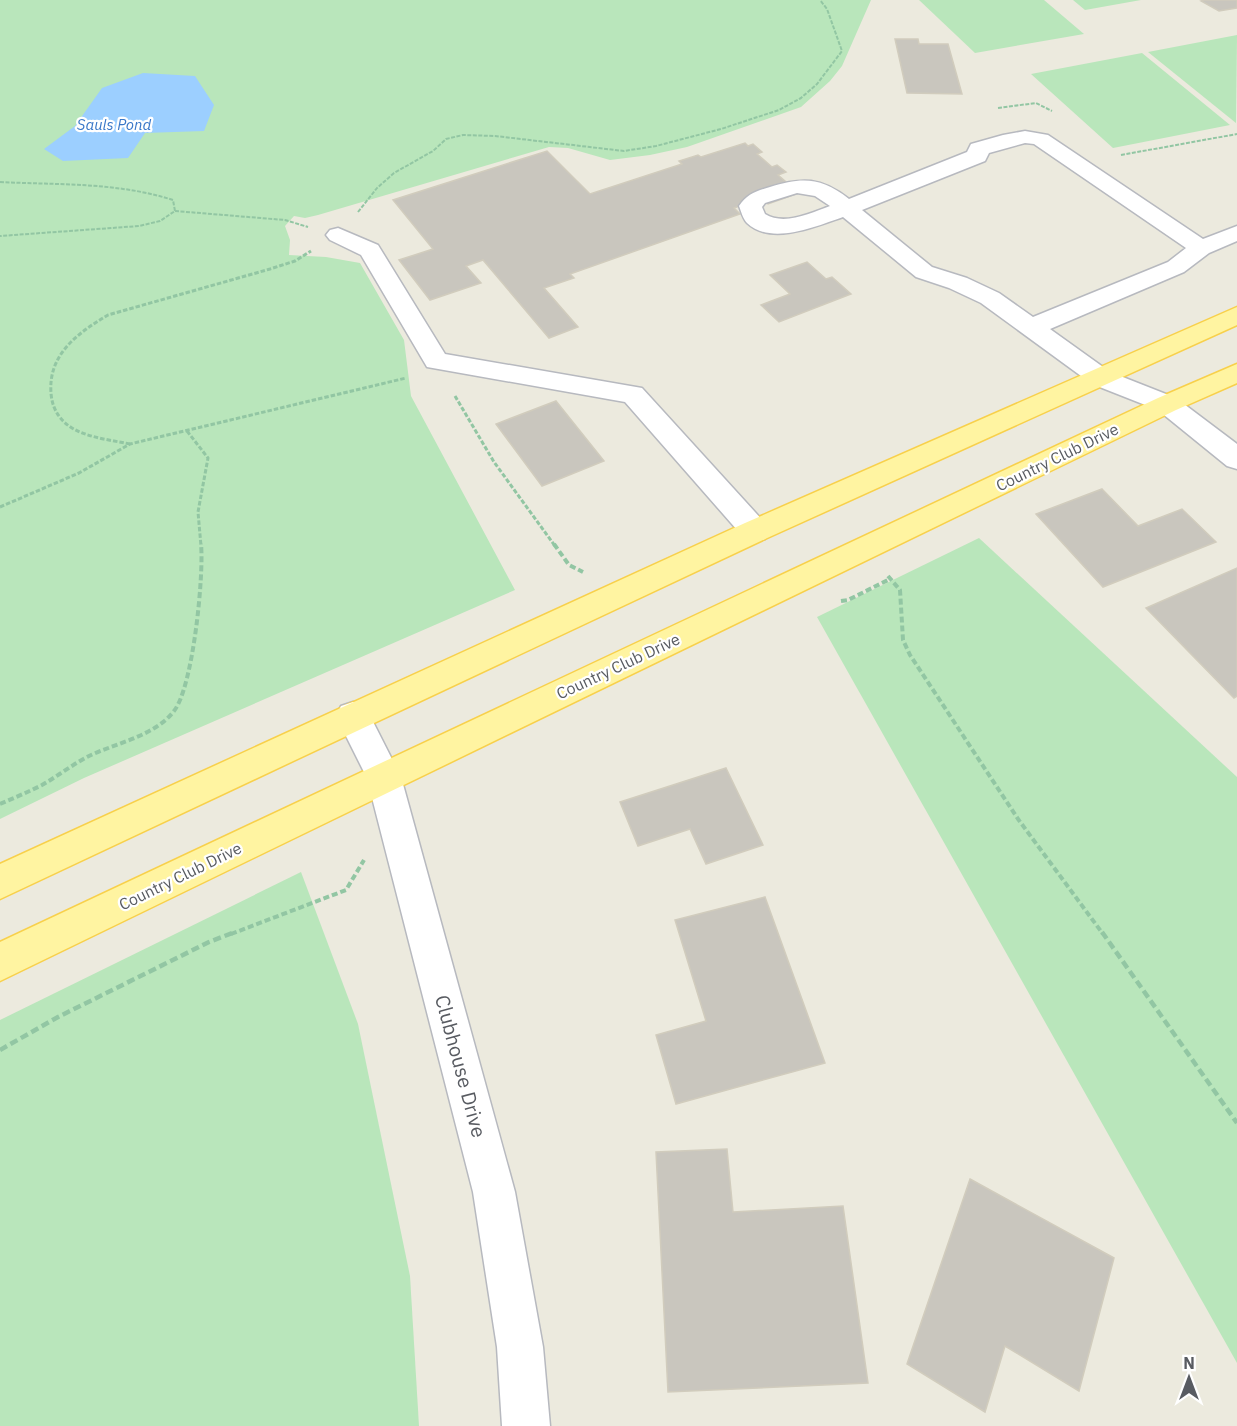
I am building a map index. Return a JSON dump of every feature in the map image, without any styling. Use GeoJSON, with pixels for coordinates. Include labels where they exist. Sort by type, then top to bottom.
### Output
{"type":"FeatureCollection","features":[{"type":"Feature","properties":{"kind":"main road"},"geometry":{"type":"LineString","coordinates":[[0,882],[755,531],[1101,378],[1237,315]]}},
{"type":"Feature","properties":{"kind":"main road","name":"Country Club Drive"},"geometry":{"type":"LineString","coordinates":[[0,962],[389,794],[1167,404],[1237,373]]}},
{"type":"Feature","properties":{"kind":"street"},"geometry":{"type":"LineString","coordinates":[[1201,248],[1041,139],[1029,136],[1016,136],[979,149],[977,156],[846,207],[924,272],[957,283],[990,298],[1101,378],[1167,404],[1237,459]]}},
{"type":"Feature","properties":{"kind":"street"},"geometry":{"type":"LineString","coordinates":[[1030,328],[1176,267],[1201,248],[1237,233]]}},
{"type":"Feature","properties":{"kind":"street"},"geometry":{"type":"LineString","coordinates":[[338,235],[370,250],[436,361],[633,394],[755,531]]}},
{"type":"Feature","properties":{"kind":"street","name":"Clubhouse Drive"},"geometry":{"type":"LineString","coordinates":[[353,716],[389,794],[494,1192],[520,1347],[526,1426]]}},
{"type":"Feature","properties":{"kind":"path"},"geometry":{"type":"LineString","coordinates":[[130,444],[89,434],[64,423],[53,407],[49,382],[54,364],[66,344],[86,327],[108,315],[295,261],[338,235],[377,188],[394,173],[434,151],[446,139],[463,135],[495,135],[624,151],[689,138],[779,110],[801,98],[817,84],[842,51],[827,9],[820,0]]}},
{"type":"Feature","properties":{"kind":"path"},"geometry":{"type":"LineString","coordinates":[[998,108],[1036,103],[1054,112]]}},
{"type":"Feature","properties":{"kind":"path"},"geometry":{"type":"LineString","coordinates":[[1115,153],[1136,154],[1237,134]]}},
{"type":"Feature","properties":{"kind":"path"},"geometry":{"type":"LineString","coordinates":[[0,182],[131,190],[157,194],[172,200],[175,211]]}},
{"type":"Feature","properties":{"kind":"path"},"geometry":{"type":"LineString","coordinates":[[0,236],[139,226],[160,221],[175,211],[285,220],[338,235]]}},
{"type":"Feature","properties":{"kind":"path"},"geometry":{"type":"LineString","coordinates":[[0,804],[41,785],[87,757],[150,730],[174,711],[183,691],[190,660],[203,565],[198,512],[208,458],[187,431]]}},
{"type":"Feature","properties":{"kind":"path"},"geometry":{"type":"LineString","coordinates":[[832,602],[848,600],[890,579]]}},
{"type":"Feature","properties":{"kind":"path"},"geometry":{"type":"LineString","coordinates":[[0,1050],[58,1017],[209,942],[346,890],[389,794]]}},
{"type":"Feature","properties":{"kind":"green space"},"geometry":{"type":"Polygon","coordinates":[[[0,0],[871,0],[842,66],[830,81],[801,107],[687,147],[650,155],[610,160],[568,148],[549,147],[318,215],[305,218],[294,216],[285,226],[290,240],[289,255],[326,257],[360,263],[404,340],[411,396],[515,590],[84,778],[0,819],[0,0]]]}},
{"type":"Feature","properties":{"kind":"green space"},"geometry":{"type":"Polygon","coordinates":[[[919,0],[1044,0],[1084,34],[975,53],[919,0]]]}},
{"type":"Feature","properties":{"kind":"green space"},"geometry":{"type":"Polygon","coordinates":[[[1073,0],[1141,0],[1085,10],[1073,0]]]}},
{"type":"Feature","properties":{"kind":"green space"},"geometry":{"type":"Polygon","coordinates":[[[1237,35],[1236,123],[1148,52],[1237,35]]]}},
{"type":"Feature","properties":{"kind":"green space"},"geometry":{"type":"Polygon","coordinates":[[[1142,53],[1230,125],[1113,148],[1031,74],[1142,53]]]}},
{"type":"Feature","properties":{"kind":"green space"},"geometry":{"type":"Polygon","coordinates":[[[979,538],[1237,777],[1237,1363],[817,617],[979,538]]]}},
{"type":"Feature","properties":{"kind":"green space"},"geometry":{"type":"Polygon","coordinates":[[[301,872],[358,1024],[410,1276],[419,1426],[0,1426],[0,1020],[301,872]]]}},
{"type":"Feature","properties":{"kind":"water","name":"Sauls Pond"},"geometry":{"type":"Polygon","coordinates":[[[143,73],[195,76],[214,105],[204,131],[145,133],[128,158],[63,161],[44,149],[75,126],[102,88],[143,73]]]}},
{"type":"Feature","properties":{"kind":"building"},"geometry":{"type":"Polygon","coordinates":[[[1237,0],[1237,8],[1219,11],[1201,1],[1237,0]]]}},
{"type":"Feature","properties":{"kind":"building"},"geometry":{"type":"Polygon","coordinates":[[[895,39],[918,39],[919,44],[948,44],[962,94],[907,93],[895,39]]]}},
{"type":"Feature","properties":{"kind":"building"},"geometry":{"type":"Polygon","coordinates":[[[745,143],[748,146],[753,144],[762,152],[757,154],[772,167],[777,165],[786,172],[778,175],[799,193],[768,204],[761,198],[734,208],[740,214],[570,274],[574,278],[544,288],[578,327],[549,338],[483,260],[466,266],[481,283],[430,300],[399,260],[433,249],[393,200],[547,151],[590,194],[682,164],[679,161],[698,155],[701,157],[745,143]]]}},
{"type":"Feature","properties":{"kind":"building"},"geometry":{"type":"Polygon","coordinates":[[[807,262],[826,279],[832,277],[851,294],[779,322],[761,305],[790,294],[770,275],[807,262]]]}},
{"type":"Feature","properties":{"kind":"building"},"geometry":{"type":"Polygon","coordinates":[[[556,401],[604,461],[542,486],[496,424],[556,401]]]}},
{"type":"Feature","properties":{"kind":"building"},"geometry":{"type":"Polygon","coordinates":[[[1102,489],[1138,526],[1182,509],[1216,542],[1103,587],[1036,514],[1102,489]]]}},
{"type":"Feature","properties":{"kind":"building"},"geometry":{"type":"Polygon","coordinates":[[[1237,568],[1237,696],[1234,698],[1146,608],[1237,568]]]}},
{"type":"Feature","properties":{"kind":"building"},"geometry":{"type":"Polygon","coordinates":[[[726,768],[763,845],[706,864],[690,829],[638,846],[620,802],[726,768]]]}},
{"type":"Feature","properties":{"kind":"building"},"geometry":{"type":"Polygon","coordinates":[[[765,897],[825,1063],[676,1104],[656,1035],[706,1021],[675,920],[765,897]]]}},
{"type":"Feature","properties":{"kind":"building"},"geometry":{"type":"Polygon","coordinates":[[[727,1149],[733,1212],[843,1206],[868,1383],[668,1392],[656,1152],[727,1149]]]}},
{"type":"Feature","properties":{"kind":"building"},"geometry":{"type":"Polygon","coordinates":[[[970,1179],[1114,1258],[1079,1391],[1005,1346],[985,1412],[907,1364],[970,1179]]]}}]}
